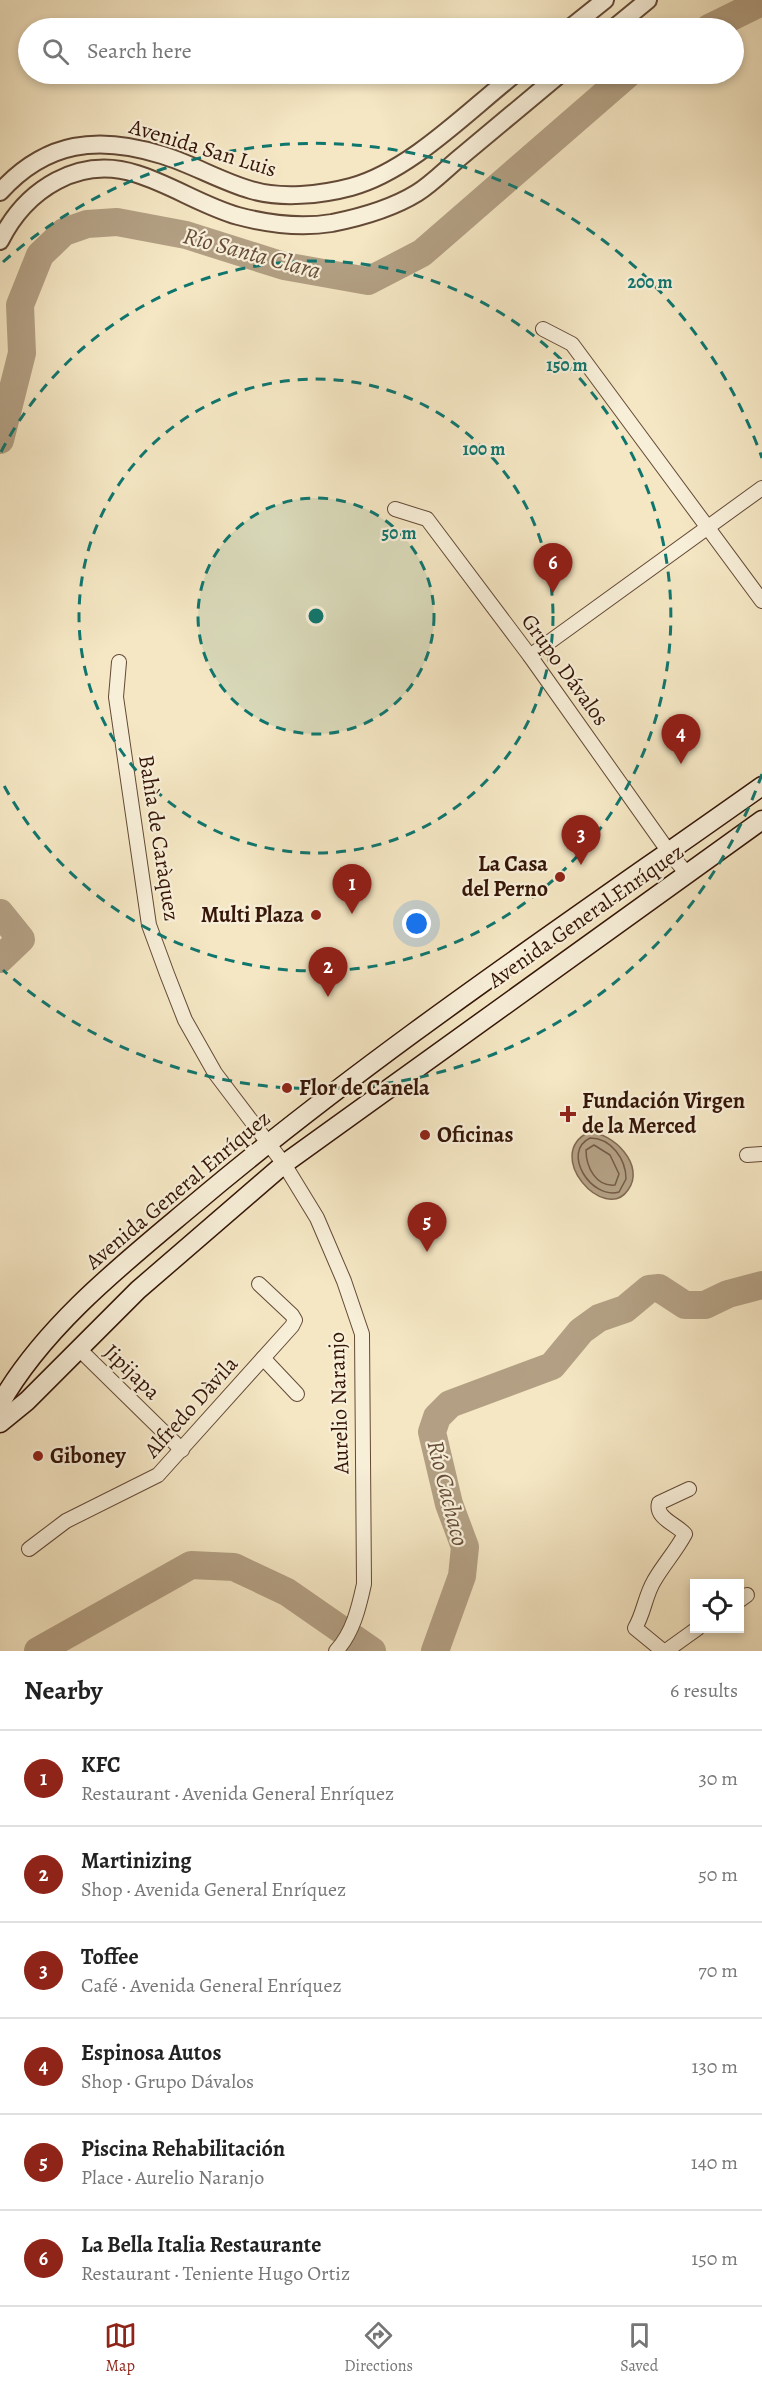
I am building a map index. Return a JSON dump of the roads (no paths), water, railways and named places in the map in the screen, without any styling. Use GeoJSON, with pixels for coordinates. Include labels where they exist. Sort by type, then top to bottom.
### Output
{"type":"FeatureCollection","features":[{"type":"Feature","properties":{"kind":"main road","name":"Avenida General Enríquez"},"geometry":{"type":"LineString","coordinates":[[0,1404],[29,1360],[116,1270],[268,1143],[445,1012],[762,786]]}},
{"type":"Feature","properties":{"kind":"main road","name":"Avenida General Enríquez"},"geometry":{"type":"LineString","coordinates":[[0,1423],[27,1401],[138,1290],[284,1164],[762,820]]}},
{"type":"Feature","properties":{"kind":"main road"},"geometry":{"type":"LineString","coordinates":[[445,1012],[462,1034]]}},
{"type":"Feature","properties":{"kind":"main road"},"geometry":{"type":"LineString","coordinates":[[233,1172],[249,1192]]}},
{"type":"Feature","properties":{"kind":"street"},"geometry":{"type":"LineString","coordinates":[[582,18],[605,0]]}},
{"type":"Feature","properties":{"kind":"street"},"geometry":{"type":"LineString","coordinates":[[626,18],[648,0]]}},
{"type":"Feature","properties":{"kind":"street","name":"Avenida San Luis"},"geometry":{"type":"LineString","coordinates":[[0,192],[8,183],[42,158],[64,147],[108,143],[163,155],[253,191],[308,194],[351,187],[389,172],[417,153],[503,84]]}},
{"type":"Feature","properties":{"kind":"street","name":"Avenida San Luis"},"geometry":{"type":"LineString","coordinates":[[0,241],[19,208],[42,189],[78,172],[98,169],[118,168],[139,174],[237,216],[263,221],[311,226],[379,212],[419,192],[548,84]]}},
{"type":"Feature","properties":{"kind":"street"},"geometry":{"type":"LineString","coordinates":[[543,328],[572,344],[762,601]]}},
{"type":"Feature","properties":{"kind":"street"},"geometry":{"type":"LineString","coordinates":[[530,656],[762,488]]}},
{"type":"Feature","properties":{"kind":"street","name":"Grupo Dávalos"},"geometry":{"type":"LineString","coordinates":[[396,509],[427,519],[530,656],[687,874]]}},
{"type":"Feature","properties":{"kind":"street","name":"Bahìa de Caràquez"},"geometry":{"type":"LineString","coordinates":[[119,662],[116,697],[149,925],[185,1020],[215,1073],[284,1164]]}},
{"type":"Feature","properties":{"kind":"street"},"geometry":{"type":"LineString","coordinates":[[747,1155],[762,1154]]}},
{"type":"Feature","properties":{"kind":"street","name":"Aurelio Naranjo"},"geometry":{"type":"LineString","coordinates":[[284,1164],[317,1218],[344,1281],[362,1334],[364,1584],[358,1611],[339,1648]]}},
{"type":"Feature","properties":{"kind":"street","name":"Alfredo Dàvila"},"geometry":{"type":"LineString","coordinates":[[28,1549],[66,1521],[158,1475],[263,1358],[295,1320],[259,1284]]}},
{"type":"Feature","properties":{"kind":"street","name":"Jipijapa"},"geometry":{"type":"LineString","coordinates":[[79,1349],[182,1450]]}},
{"type":"Feature","properties":{"kind":"street"},"geometry":{"type":"LineString","coordinates":[[263,1358],[297,1394]]}},
{"type":"Feature","properties":{"kind":"street"},"geometry":{"type":"LineString","coordinates":[[689,1489],[659,1503],[659,1514],[677,1525],[685,1534],[664,1569],[655,1579],[643,1614],[635,1629],[664,1651],[692,1633]]}},
{"type":"Feature","properties":{"kind":"water"},"geometry":{"type":"Polygon","coordinates":[[[589,1132],[608,1138],[617,1144],[630,1161],[633,1171],[632,1180],[628,1190],[618,1198],[606,1199],[593,1193],[582,1182],[575,1169],[572,1156],[576,1142],[589,1132]]]}},
{"type":"Feature","properties":{"kind":"waterway","name":"Río Santa Clara"},"geometry":{"type":"LineString","coordinates":[[729,18],[762,2]]}},
{"type":"Feature","properties":{"kind":"waterway","name":"Río Santa Clara"},"geometry":{"type":"LineString","coordinates":[[0,440],[22,353],[20,305],[40,255],[64,232],[87,224],[117,222],[186,235],[284,266],[368,281],[422,253],[616,84]]}},
{"type":"Feature","properties":{"kind":"waterway","name":"Río Santa Clara"},"geometry":{"type":"LineString","coordinates":[[0,913],[21,939],[0,959]]}},
{"type":"Feature","properties":{"kind":"waterway","name":"Río Cachaco"},"geometry":{"type":"LineString","coordinates":[[435,1651],[462,1576],[465,1547],[449,1504],[432,1432],[437,1417],[450,1404],[552,1366],[581,1331],[599,1318],[625,1309],[649,1289],[659,1288],[685,1305],[705,1305],[728,1294],[762,1285]]}},
{"type":"Feature","properties":{"kind":"waterway","name":"Río Cachaco"},"geometry":{"type":"LineString","coordinates":[[38,1651],[191,1565],[234,1567],[287,1592],[372,1651]]}},
{"type":"Feature","properties":{"kind":"place","name":"La Bella Italia Restaurante"},"geometry":{"type":"Point","coordinates":[553,593]}},
{"type":"Feature","properties":{"kind":"place","name":"Espinosa Autos"},"geometry":{"type":"Point","coordinates":[681,764]}},
{"type":"Feature","properties":{"kind":"place","name":"Toffee"},"geometry":{"type":"Point","coordinates":[581,865]}},
{"type":"Feature","properties":{"kind":"place","name":"La Casa del Perno"},"geometry":{"type":"Point","coordinates":[560,877]}},
{"type":"Feature","properties":{"kind":"place","name":"KFC"},"geometry":{"type":"Point","coordinates":[352,914]}},
{"type":"Feature","properties":{"kind":"place","name":"Multi Plaza"},"geometry":{"type":"Point","coordinates":[316,915]}},
{"type":"Feature","properties":{"kind":"place","name":"Martinizing"},"geometry":{"type":"Point","coordinates":[328,997]}},
{"type":"Feature","properties":{"kind":"place","name":"Flor de Canela"},"geometry":{"type":"Point","coordinates":[287,1088]}},
{"type":"Feature","properties":{"kind":"place","name":"Fundación Virgen de la Merced"},"geometry":{"type":"Point","coordinates":[568,1114]}},
{"type":"Feature","properties":{"kind":"place","name":"Oficinas"},"geometry":{"type":"Point","coordinates":[425,1135]}},
{"type":"Feature","properties":{"kind":"place","name":"Piscina Rehabilitación"},"geometry":{"type":"Point","coordinates":[427,1252]}},
{"type":"Feature","properties":{"kind":"place","name":"Giboney"},"geometry":{"type":"Point","coordinates":[38,1456]}}]}
